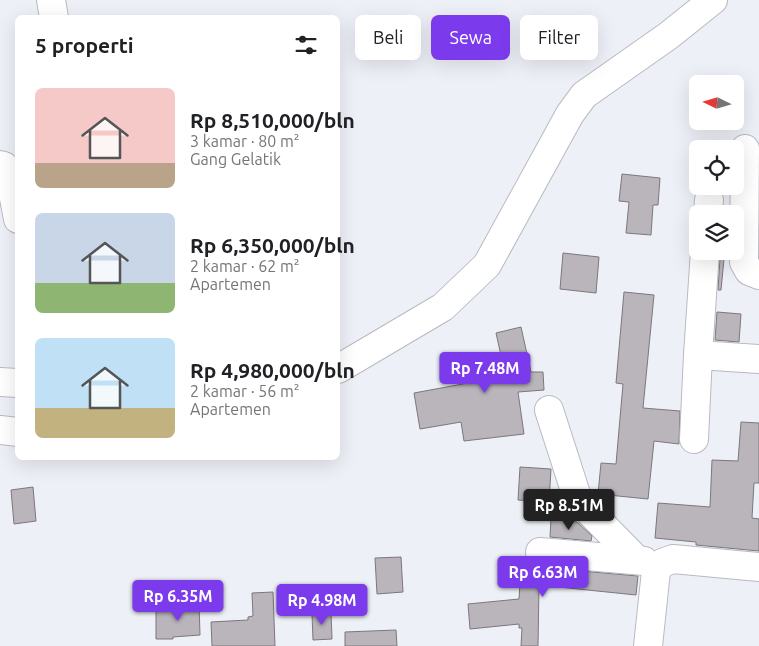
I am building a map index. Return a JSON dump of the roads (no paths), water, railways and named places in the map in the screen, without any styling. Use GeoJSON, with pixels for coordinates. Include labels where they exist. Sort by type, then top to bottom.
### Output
{"type":"FeatureCollection","features":[{"type":"Feature","properties":{"kind":"street"},"geometry":{"type":"LineString","coordinates":[[51,0],[54,15]]}},
{"type":"Feature","properties":{"kind":"street"},"geometry":{"type":"LineString","coordinates":[[340,368],[443,306],[487,265],[570,114],[584,95],[668,36],[713,0]]}},
{"type":"Feature","properties":{"kind":"street"},"geometry":{"type":"LineString","coordinates":[[745,149],[744,262],[749,270],[759,275]]}},
{"type":"Feature","properties":{"kind":"street"},"geometry":{"type":"LineString","coordinates":[[0,166],[4,166],[9,172],[15,204]]}},
{"type":"Feature","properties":{"kind":"street"},"geometry":{"type":"LineString","coordinates":[[694,439],[705,260]]}},
{"type":"Feature","properties":{"kind":"street"},"geometry":{"type":"LineString","coordinates":[[698,355],[759,359]]}},
{"type":"Feature","properties":{"kind":"street"},"geometry":{"type":"LineString","coordinates":[[0,382],[15,382]]}},
{"type":"Feature","properties":{"kind":"street"},"geometry":{"type":"LineString","coordinates":[[549,410],[578,500],[636,559]]}},
{"type":"Feature","properties":{"kind":"street"},"geometry":{"type":"LineString","coordinates":[[0,430],[15,432]]}},
{"type":"Feature","properties":{"kind":"street"},"geometry":{"type":"LineString","coordinates":[[540,552],[636,559],[662,564]]}},
{"type":"Feature","properties":{"kind":"street"},"geometry":{"type":"LineString","coordinates":[[648,646],[656,571],[662,564],[673,560],[759,567]]}}]}
